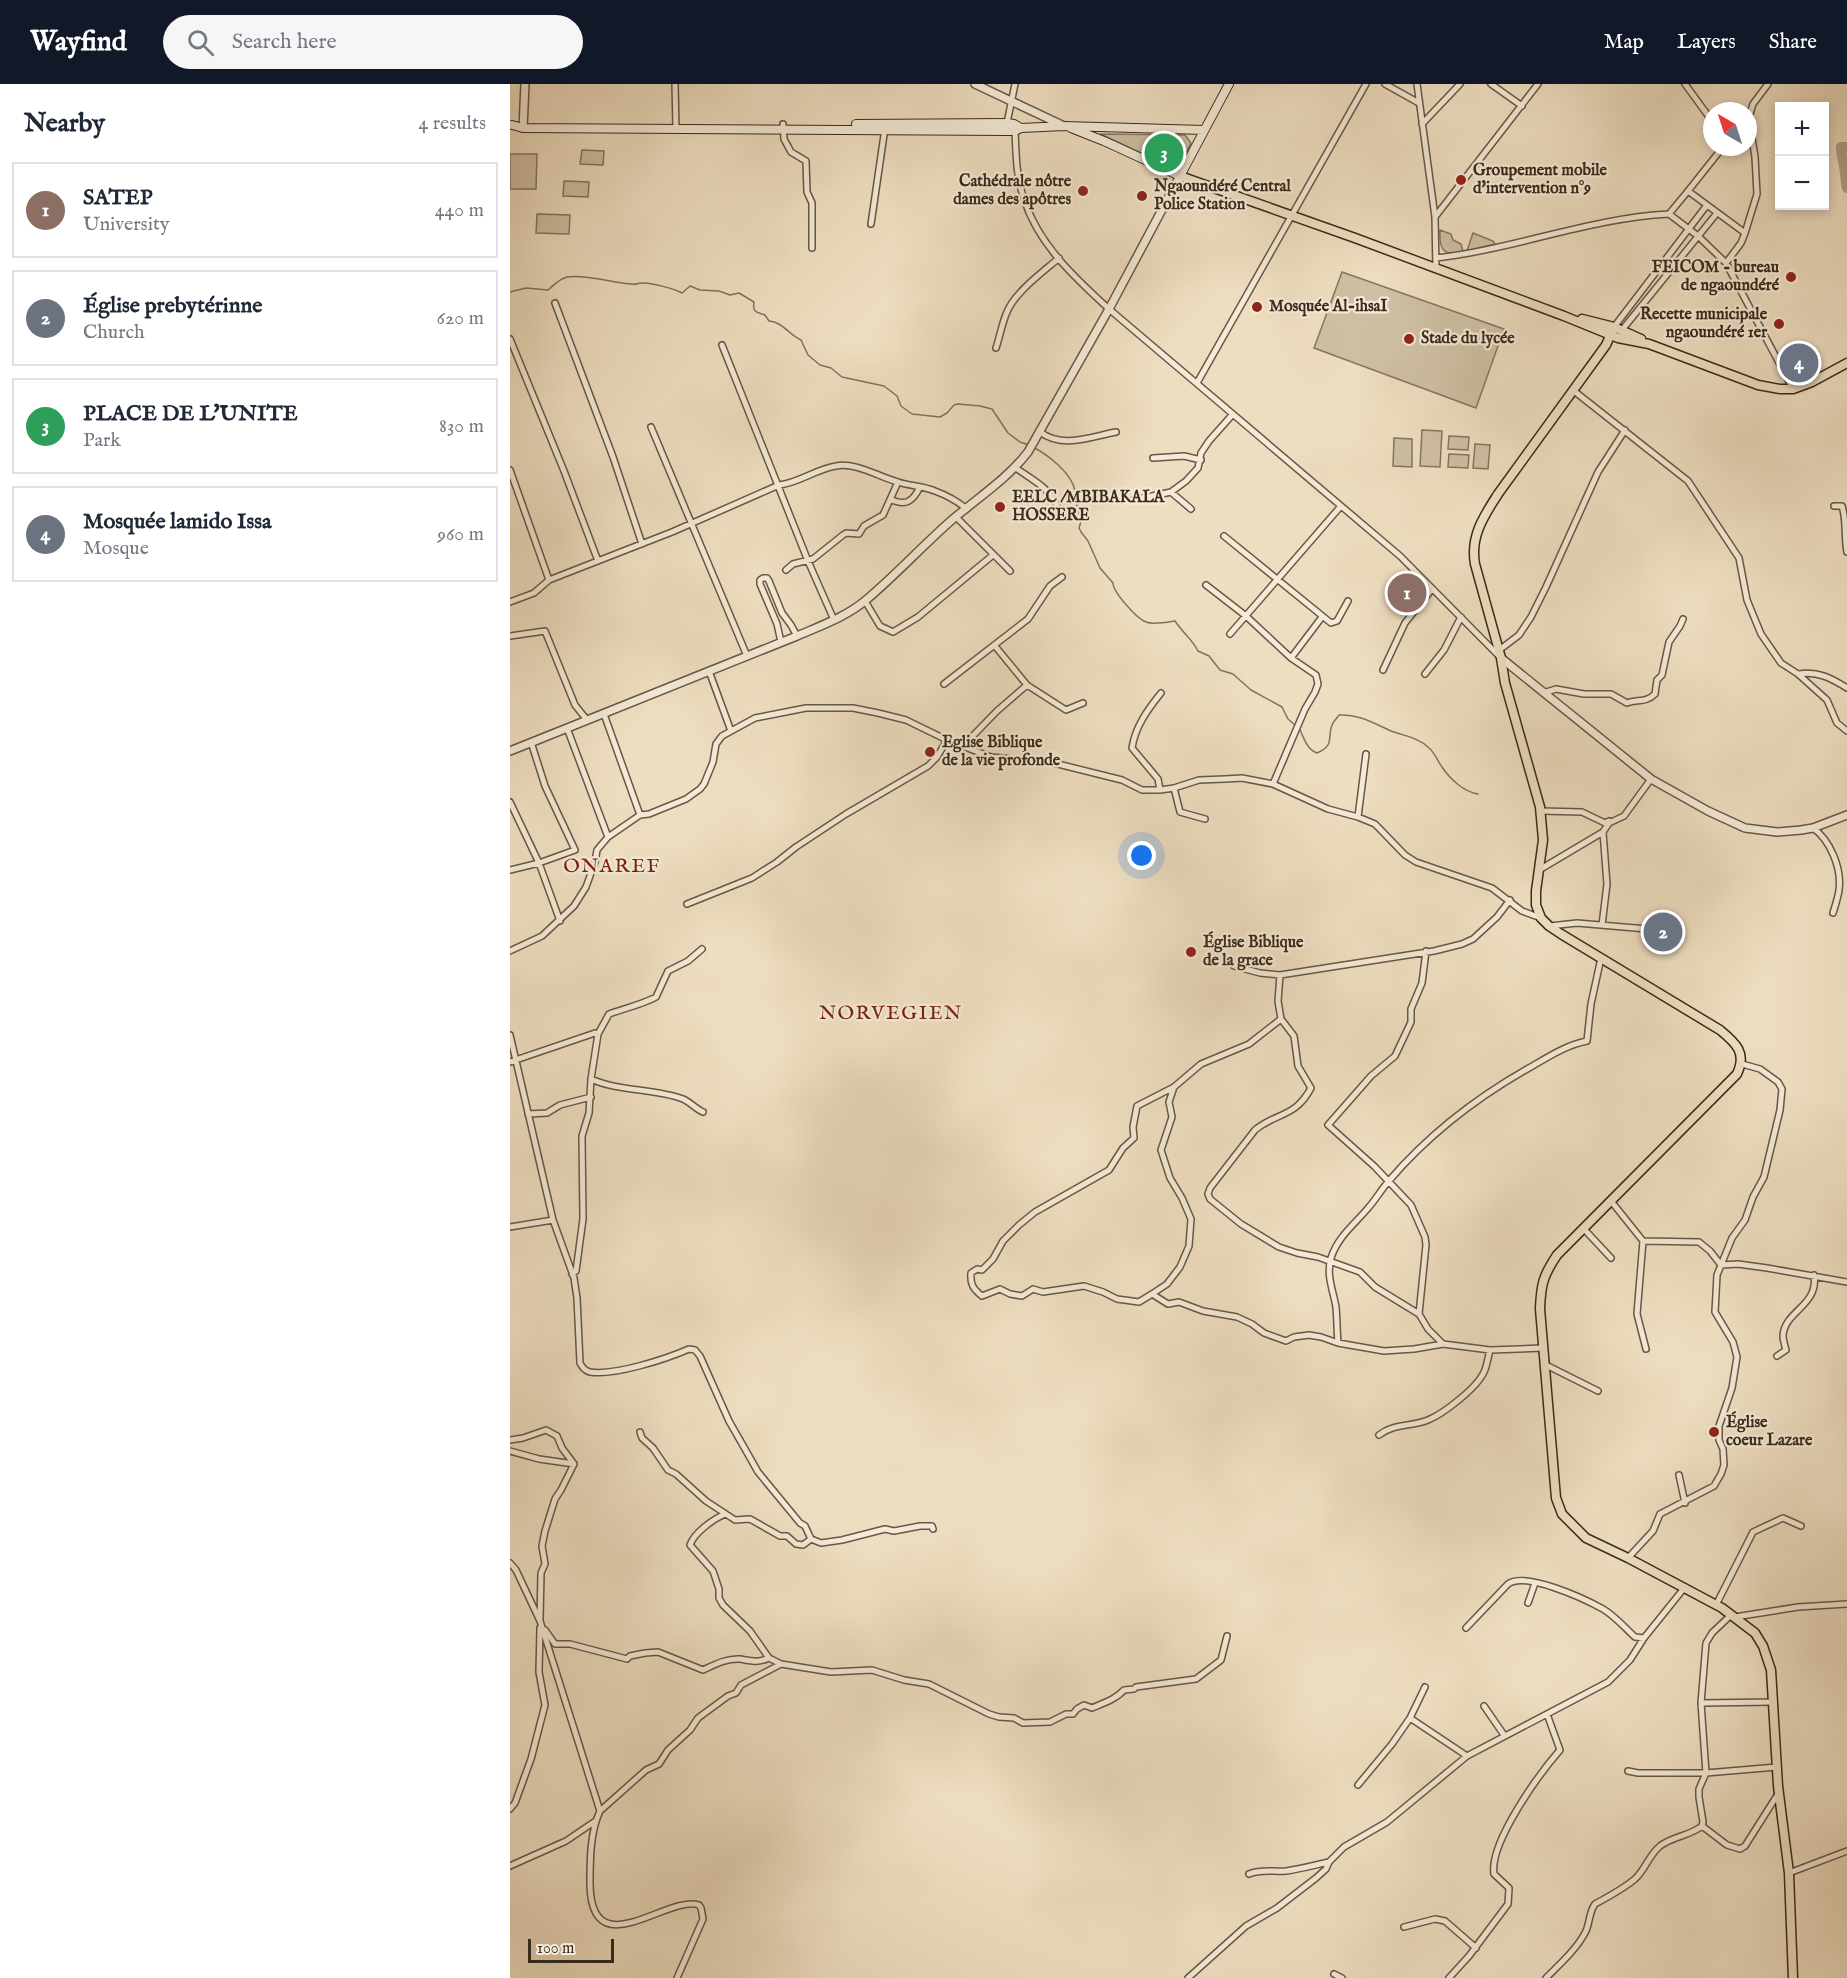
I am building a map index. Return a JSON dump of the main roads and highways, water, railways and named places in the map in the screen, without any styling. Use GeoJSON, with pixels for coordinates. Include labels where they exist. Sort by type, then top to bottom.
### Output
{"type":"FeatureCollection","features":[{"type":"Feature","properties":{"kind":"main road"},"geometry":{"type":"LineString","coordinates":[[1180,176],[1229,84]]}},
{"type":"Feature","properties":{"kind":"main road"},"geometry":{"type":"LineString","coordinates":[[511,125],[1064,126],[1204,130]]}},
{"type":"Feature","properties":{"kind":"main road"},"geometry":{"type":"LineString","coordinates":[[1064,126],[1104,141],[1180,176],[1758,385],[1793,389],[1812,382],[1847,363]]}},
{"type":"Feature","properties":{"kind":"main road"},"geometry":{"type":"LineString","coordinates":[[1616,332],[1498,494],[1478,527],[1473,548],[1474,564],[1541,811],[1543,840],[1536,891],[1536,905],[1541,918],[1549,926],[1720,1030],[1738,1047],[1742,1064],[1737,1074],[1557,1255],[1545,1273],[1540,1309],[1556,1498],[1562,1514],[1586,1538],[1716,1605],[1755,1633],[1763,1646],[1771,1670],[1774,1702],[1779,1792],[1789,1874],[1793,1978]]}},
{"type":"Feature","properties":{"kind":"waterway"},"geometry":{"type":"LineString","coordinates":[[1847,147],[1841,147],[1847,188]]}},
{"type":"Feature","properties":{"kind":"waterway"},"geometry":{"type":"LineString","coordinates":[[510,292],[526,288],[548,290],[561,279],[574,276],[650,284],[682,293],[690,286],[730,295],[739,293],[754,302],[756,312],[765,315],[769,321],[782,326],[801,340],[808,355],[820,365],[831,368],[842,377],[884,386],[897,396],[901,406],[912,414],[940,417],[958,404],[992,409],[1008,433],[1020,442],[1029,445]]}},
{"type":"Feature","properties":{"kind":"waterway"},"geometry":{"type":"LineString","coordinates":[[1033,447],[1064,471],[1073,484],[1078,512],[1082,518],[1079,528],[1088,541],[1100,568],[1132,611],[1149,623],[1175,621],[1198,651],[1209,656],[1220,670],[1233,674],[1251,690],[1282,707],[1288,719],[1295,725]]}},
{"type":"Feature","properties":{"kind":"waterway"},"geometry":{"type":"LineString","coordinates":[[1299,728],[1308,746],[1317,753],[1329,744],[1331,728],[1339,715],[1366,720],[1425,744],[1453,780],[1468,791],[1478,794]]}},
{"type":"Feature","properties":{"kind":"place","name":"PLACE DE L'UNITE"},"geometry":{"type":"Point","coordinates":[1164,153]}},
{"type":"Feature","properties":{"kind":"place","name":"Groupement mobile d'intervention n°9"},"geometry":{"type":"Point","coordinates":[1461,180]}},
{"type":"Feature","properties":{"kind":"place","name":"Cathédrale nôtre dames des apôtres"},"geometry":{"type":"Point","coordinates":[1083,191]}},
{"type":"Feature","properties":{"kind":"place","name":"Ngaoundéré Central Police Station"},"geometry":{"type":"Point","coordinates":[1142,196]}},
{"type":"Feature","properties":{"kind":"place","name":"FEICOM - bureau de ngaoundéré"},"geometry":{"type":"Point","coordinates":[1791,277]}},
{"type":"Feature","properties":{"kind":"place","name":"Mosquée Al-ihsaI"},"geometry":{"type":"Point","coordinates":[1257,307]}},
{"type":"Feature","properties":{"kind":"place","name":"Recette municipale ngaoundéré 1er"},"geometry":{"type":"Point","coordinates":[1779,324]}},
{"type":"Feature","properties":{"kind":"place","name":"Stade du lycée"},"geometry":{"type":"Point","coordinates":[1409,339]}},
{"type":"Feature","properties":{"kind":"place","name":"Mosquée lamido Issa"},"geometry":{"type":"Point","coordinates":[1799,363]}},
{"type":"Feature","properties":{"kind":"place","name":"EELC /MBIBAKALA HOSSERE"},"geometry":{"type":"Point","coordinates":[1000,507]}},
{"type":"Feature","properties":{"kind":"place","name":"SATEP"},"geometry":{"type":"Point","coordinates":[1407,593]}},
{"type":"Feature","properties":{"kind":"place","name":"Eglise Biblique de la vie profonde"},"geometry":{"type":"Point","coordinates":[930,752]}},
{"type":"Feature","properties":{"kind":"place","name":"Église prebytérinne"},"geometry":{"type":"Point","coordinates":[1663,932]}},
{"type":"Feature","properties":{"kind":"place","name":"Église Biblique de la grace"},"geometry":{"type":"Point","coordinates":[1191,952]}},
{"type":"Feature","properties":{"kind":"place","name":"Église coeur Lazare"},"geometry":{"type":"Point","coordinates":[1714,1432]}},
{"type":"Feature","properties":{"kind":"district","name":"ONAREF"},"geometry":{"type":"Point","coordinates":[612,866]}},
{"type":"Feature","properties":{"kind":"district","name":"NORVEGIEN"},"geometry":{"type":"Point","coordinates":[891,1013]}}]}
